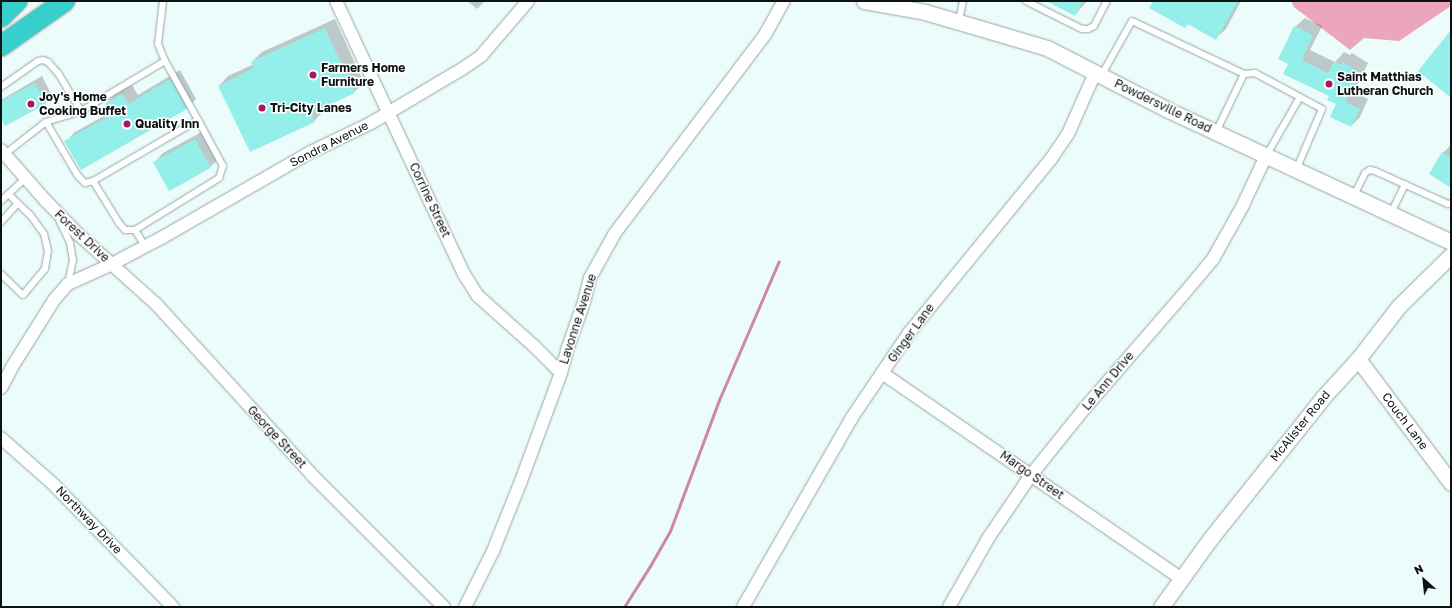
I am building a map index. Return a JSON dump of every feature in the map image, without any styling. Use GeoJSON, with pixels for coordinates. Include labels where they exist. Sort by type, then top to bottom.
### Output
{"type":"FeatureCollection","features":[{"type":"Feature","properties":{"kind":"highway"},"geometry":{"type":"LineString","coordinates":[[1,46],[65,1]]}},
{"type":"Feature","properties":{"kind":"street","name":"Corrine Street"},"geometry":{"type":"LineString","coordinates":[[336,1],[464,274],[478,296],[534,346],[561,373]]}},
{"type":"Feature","properties":{"kind":"street","name":"Sondra Avenue"},"geometry":{"type":"LineString","coordinates":[[112,264],[311,152],[389,112],[481,56],[528,1]]}},
{"type":"Feature","properties":{"kind":"street","name":"Lavonne Avenue"},"geometry":{"type":"LineString","coordinates":[[465,607],[493,551],[521,481],[561,373],[567,350],[584,302],[590,278],[615,232],[766,33],[784,1]]}},
{"type":"Feature","properties":{"kind":"street","name":"Powdersville Road"},"geometry":{"type":"LineString","coordinates":[[864,1],[925,12],[1047,48],[1216,132],[1451,242]]}},
{"type":"Feature","properties":{"kind":"street","name":"Ginger Lane"},"geometry":{"type":"LineString","coordinates":[[743,607],[847,426],[882,373],[909,333],[945,287],[1050,159],[1068,134],[1098,74]]}},
{"type":"Feature","properties":{"kind":"street","name":"Forest Drive"},"geometry":{"type":"LineString","coordinates":[[1,388],[12,367],[54,300],[68,284],[112,264],[54,209],[3,152]]}},
{"type":"Feature","properties":{"kind":"street","name":"Le Ann Drive"},"geometry":{"type":"LineString","coordinates":[[949,607],[989,537],[1031,475],[1084,409],[1213,259],[1243,205],[1266,156]]}},
{"type":"Feature","properties":{"kind":"street","name":"McAlister Road"},"geometry":{"type":"LineString","coordinates":[[1161,607],[1180,578],[1320,401],[1358,359],[1399,306],[1451,255]]}},
{"type":"Feature","properties":{"kind":"street","name":"George Street"},"geometry":{"type":"LineString","coordinates":[[112,264],[156,304],[311,474],[444,607]]}},
{"type":"Feature","properties":{"kind":"street","name":"Couch Lane"},"geometry":{"type":"LineString","coordinates":[[1358,359],[1451,483]]}},
{"type":"Feature","properties":{"kind":"street","name":"Margo Street"},"geometry":{"type":"LineString","coordinates":[[882,373],[1180,578]]}},
{"type":"Feature","properties":{"kind":"street","name":"Northway Drive"},"geometry":{"type":"LineString","coordinates":[[1,438],[52,483],[173,607]]}},
{"type":"Feature","properties":{"kind":"lane"},"geometry":{"type":"LineString","coordinates":[[93,181],[125,230],[135,230],[219,178],[223,166],[165,61],[158,44],[162,1]]}},
{"type":"Feature","properties":{"kind":"lane"},"geometry":{"type":"LineString","coordinates":[[959,21],[963,1]]}},
{"type":"Feature","properties":{"kind":"lane"},"geometry":{"type":"LineString","coordinates":[[1026,1],[1082,29],[1088,29],[1094,26],[1108,1]]}},
{"type":"Feature","properties":{"kind":"lane"},"geometry":{"type":"LineString","coordinates":[[1098,74],[1132,21],[1244,74],[1255,73],[1322,109],[1296,170]]}},
{"type":"Feature","properties":{"kind":"lane"},"geometry":{"type":"LineString","coordinates":[[1,87],[38,61],[43,60],[48,62],[58,73],[81,111]]}},
{"type":"Feature","properties":{"kind":"lane"},"geometry":{"type":"LineString","coordinates":[[3,152],[46,122],[81,111],[165,61]]}},
{"type":"Feature","properties":{"kind":"lane"},"geometry":{"type":"LineString","coordinates":[[1216,132],[1244,74]]}},
{"type":"Feature","properties":{"kind":"lane"},"geometry":{"type":"LineString","coordinates":[[1266,156],[1300,97]]}},
{"type":"Feature","properties":{"kind":"lane"},"geometry":{"type":"LineString","coordinates":[[46,122],[78,176],[85,183],[93,181],[198,120]]}},
{"type":"Feature","properties":{"kind":"lane"},"geometry":{"type":"LineString","coordinates":[[1353,197],[1365,173],[1370,170],[1448,204],[1451,203]]}},
{"type":"Feature","properties":{"kind":"lane"},"geometry":{"type":"LineString","coordinates":[[1,201],[26,178]]}},
{"type":"Feature","properties":{"kind":"lane"},"geometry":{"type":"LineString","coordinates":[[1391,214],[1405,184]]}},
{"type":"Feature","properties":{"kind":"lane"},"geometry":{"type":"LineString","coordinates":[[1,274],[23,295],[45,269],[48,251],[44,234],[30,215],[8,194]]}},
{"type":"Feature","properties":{"kind":"lane"},"geometry":{"type":"LineString","coordinates":[[1,222],[18,204]]}},
{"type":"Feature","properties":{"kind":"lane"},"geometry":{"type":"LineString","coordinates":[[54,209],[70,243],[73,260],[68,284]]}},
{"type":"Feature","properties":{"kind":"lane"},"geometry":{"type":"LineString","coordinates":[[135,230],[145,246]]}},
{"type":"Feature","properties":{"kind":"shaded area"},"geometry":{"type":"Polygon","coordinates":[[[1291,1],[1451,1],[1451,6],[1399,41],[1364,38],[1350,50],[1294,7],[1291,1]]]}},
{"type":"Feature","properties":{"kind":"building"},"geometry":{"type":"Polygon","coordinates":[[[1046,1],[1083,1],[1075,16],[1046,1]]]}},
{"type":"Feature","properties":{"kind":"building"},"geometry":{"type":"Polygon","coordinates":[[[1153,1],[1238,1],[1216,40],[1188,24],[1185,28],[1149,8],[1153,1]]]}},
{"type":"Feature","properties":{"kind":"building","name":"Saint Matthias Lutheran Church"},"geometry":{"type":"Polygon","coordinates":[[[1294,26],[1313,35],[1302,60],[1328,73],[1334,61],[1341,65],[1342,62],[1359,72],[1345,102],[1360,109],[1351,127],[1330,117],[1336,104],[1327,100],[1329,96],[1283,74],[1288,64],[1278,59],[1294,26]]]}},
{"type":"Feature","properties":{"kind":"building"},"geometry":{"type":"Polygon","coordinates":[[[325,28],[355,93],[313,112],[314,115],[312,116],[315,122],[250,152],[218,86],[254,68],[251,62],[325,28]]]}},
{"type":"Feature","properties":{"kind":"building"},"geometry":{"type":"Polygon","coordinates":[[[1451,30],[1451,98],[1418,71],[1451,30]]]}},
{"type":"Feature","properties":{"kind":"building","name":"Quality Inn"},"geometry":{"type":"Polygon","coordinates":[[[170,79],[187,109],[81,170],[64,141],[111,115],[105,104],[122,94],[128,104],[170,79]]]}},
{"type":"Feature","properties":{"kind":"building"},"geometry":{"type":"Polygon","coordinates":[[[35,83],[46,104],[5,126],[1,119],[1,101],[35,83]]]}},
{"type":"Feature","properties":{"kind":"building"},"geometry":{"type":"Polygon","coordinates":[[[195,139],[211,168],[169,191],[153,162],[195,139]]]}},
{"type":"Feature","properties":{"kind":"building"},"geometry":{"type":"Polygon","coordinates":[[[1442,152],[1451,158],[1451,188],[1429,174],[1442,152]]]}},
{"type":"Feature","properties":{"kind":"waterway"},"geometry":{"type":"LineString","coordinates":[[624,607],[670,531],[719,400],[779,261]]}},
{"type":"Feature","properties":{"kind":"place","name":"Farmers Home Furniture"},"geometry":{"type":"Point","coordinates":[313,75]}},
{"type":"Feature","properties":{"kind":"place","name":"Saint Matthias Lutheran Church"},"geometry":{"type":"Point","coordinates":[1329,84]}},
{"type":"Feature","properties":{"kind":"place","name":"Joy's Home Cooking Buffet"},"geometry":{"type":"Point","coordinates":[31,104]}},
{"type":"Feature","properties":{"kind":"place","name":"Tri-City Lanes"},"geometry":{"type":"Point","coordinates":[262,108]}},
{"type":"Feature","properties":{"kind":"place","name":"Quality Inn"},"geometry":{"type":"Point","coordinates":[127,124]}}]}
